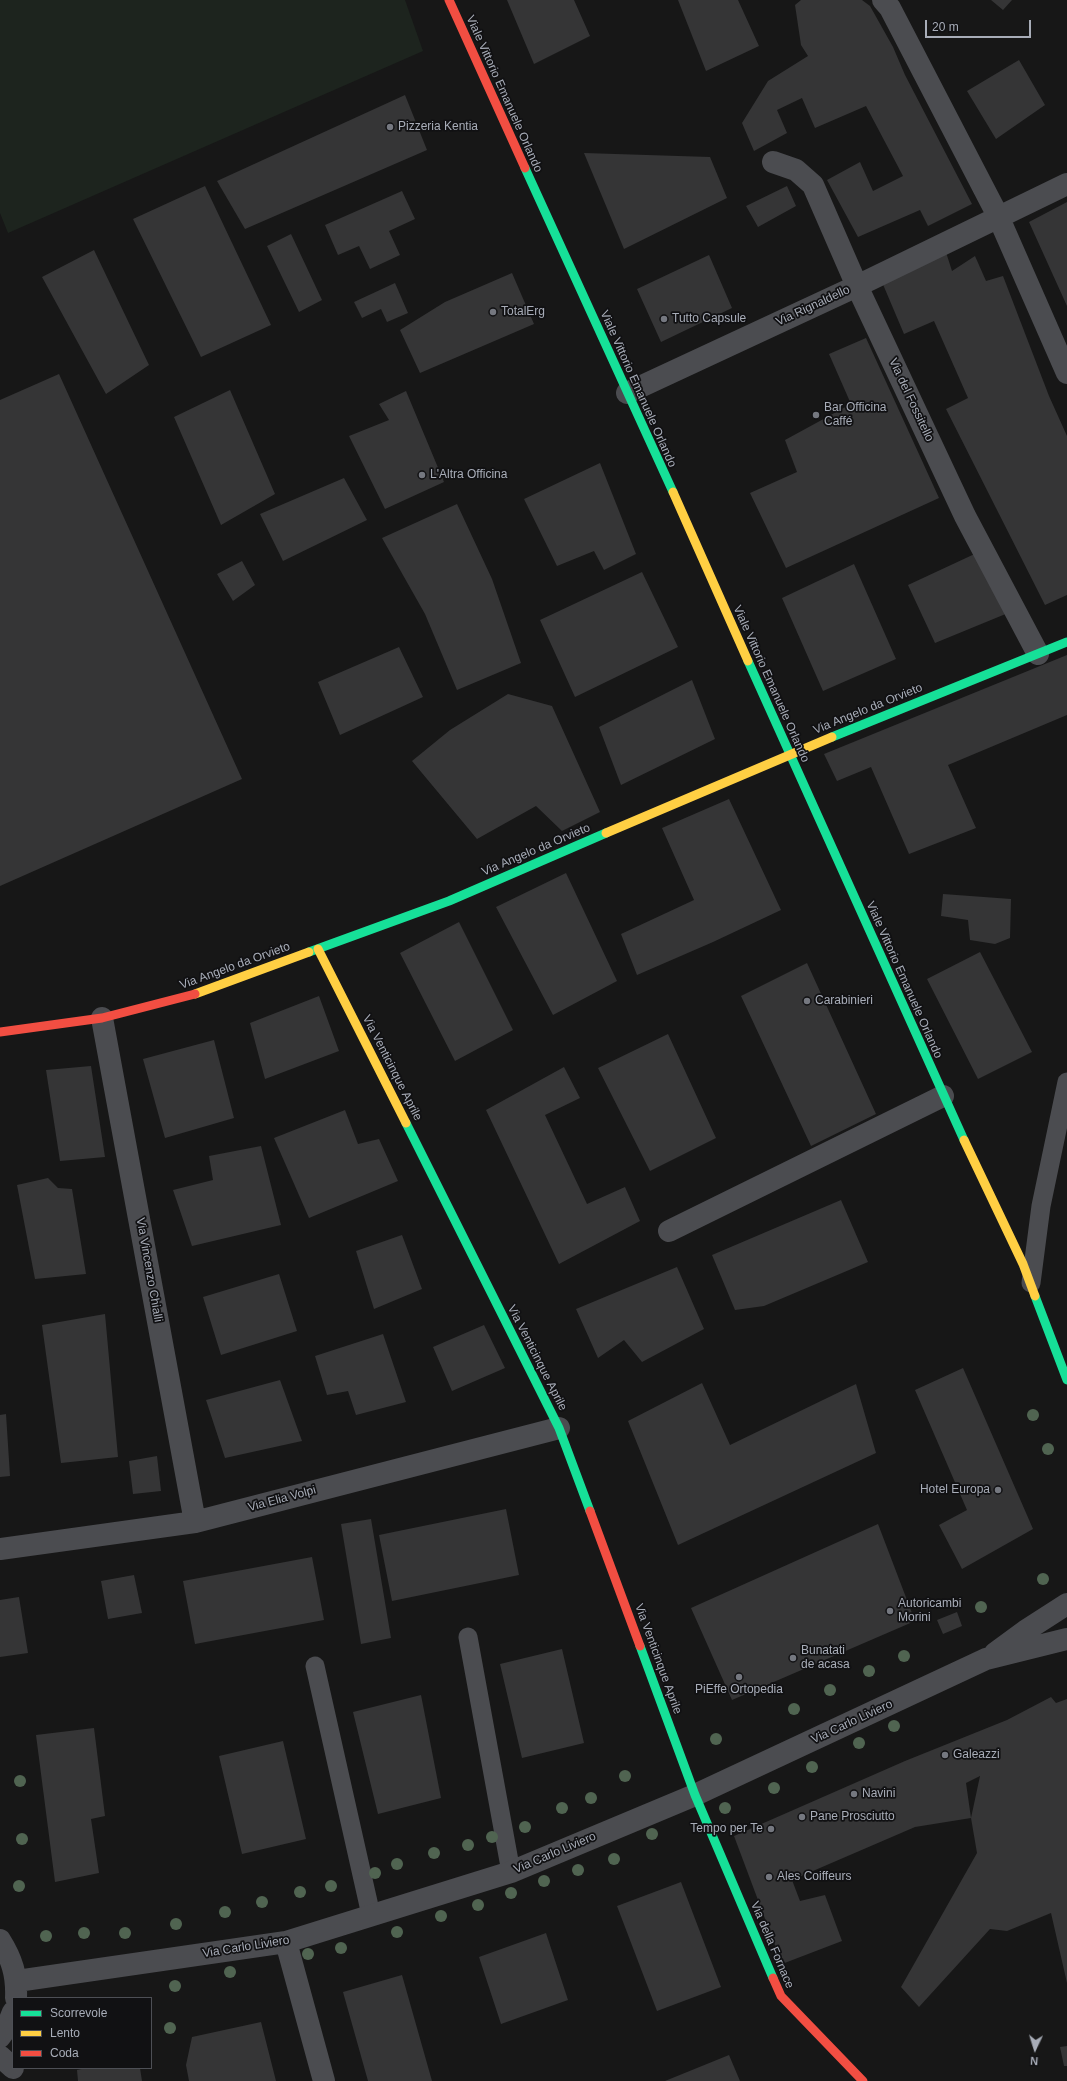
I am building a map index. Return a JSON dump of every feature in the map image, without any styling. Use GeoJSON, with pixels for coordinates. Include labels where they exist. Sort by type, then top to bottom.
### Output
{"type":"FeatureCollection","features":[{"type":"Feature","properties":{"kind":"street","name":"Viale Vittorio Emanuele Orlando"},"geometry":{"type":"LineString","coordinates":[[449,0],[628,393],[864,918],[942,1096],[1031,1283],[1067,1380]]}},
{"type":"Feature","properties":{"kind":"street"},"geometry":{"type":"LineString","coordinates":[[883,0],[890,8],[998,216],[1067,373]]}},
{"type":"Feature","properties":{"kind":"street","name":"Via del Fossitello"},"geometry":{"type":"LineString","coordinates":[[773,162],[796,170],[813,184],[856,286],[965,516],[1038,654]]}},
{"type":"Feature","properties":{"kind":"street","name":"Via Rignaldello"},"geometry":{"type":"LineString","coordinates":[[628,393],[856,286],[998,216],[1067,184]]}},
{"type":"Feature","properties":{"kind":"street","name":"Via Angelo da Orvieto"},"geometry":{"type":"LineString","coordinates":[[0,1032],[102,1018],[181,999],[318,949],[449,901],[789,754],[1067,642]]}},
{"type":"Feature","properties":{"kind":"street","name":"Via Venticinque Aprile"},"geometry":{"type":"LineString","coordinates":[[318,949],[559,1428],[695,1794]]}},
{"type":"Feature","properties":{"kind":"street","name":"Via Vincenzo Chialli"},"geometry":{"type":"LineString","coordinates":[[102,1018],[195,1522]]}},
{"type":"Feature","properties":{"kind":"street"},"geometry":{"type":"LineString","coordinates":[[669,1231],[942,1096]]}},
{"type":"Feature","properties":{"kind":"street","name":"Via Elia Volpi"},"geometry":{"type":"LineString","coordinates":[[0,1549],[195,1522],[559,1428]]}},
{"type":"Feature","properties":{"kind":"street"},"geometry":{"type":"LineString","coordinates":[[986,1659],[1025,1631],[1067,1604]]}},
{"type":"Feature","properties":{"kind":"street","name":"Via Carlo Liviero"},"geometry":{"type":"LineString","coordinates":[[16,1990],[286,1942],[511,1872],[695,1794],[986,1659],[1067,1638]]}},
{"type":"Feature","properties":{"kind":"street","name":"Via della Fornace"},"geometry":{"type":"LineString","coordinates":[[695,1794],[781,1996],[862,2081]]}},
{"type":"Feature","properties":{"kind":"street"},"geometry":{"type":"LineString","coordinates":[[0,1940],[10,1957],[16,1990]]}},
{"type":"Feature","properties":{"kind":"street"},"geometry":{"type":"LineString","coordinates":[[286,1942],[324,2081]]}},
{"type":"Feature","properties":{"kind":"street"},"geometry":{"type":"LineString","coordinates":[[0,2037],[6,2029],[12,2014]]}},
{"type":"Feature","properties":{"kind":"street"},"geometry":{"type":"LineString","coordinates":[[0,2056],[12,2067]]}},
{"type":"Feature","properties":{"kind":"street"},"geometry":{"type":"LineString","coordinates":[[14,2069],[21,2075],[24,2081]]}},
{"type":"Feature","properties":{"kind":"lane"},"geometry":{"type":"LineString","coordinates":[[1031,1283],[1041,1206],[1067,1082]]}},
{"type":"Feature","properties":{"kind":"lane"},"geometry":{"type":"LineString","coordinates":[[468,1637],[511,1872]]}},
{"type":"Feature","properties":{"kind":"lane"},"geometry":{"type":"LineString","coordinates":[[315,1666],[371,1915]]}},
{"type":"Feature","properties":{"kind":"shaded area"},"geometry":{"type":"Polygon","coordinates":[[[0,0],[405,0],[423,51],[8,233],[0,213],[0,0]]]}},
{"type":"Feature","properties":{"kind":"building"},"geometry":{"type":"Polygon","coordinates":[[[507,0],[574,0],[590,36],[534,64],[507,0]]]}},
{"type":"Feature","properties":{"kind":"building"},"geometry":{"type":"Polygon","coordinates":[[[678,0],[738,0],[759,46],[706,71],[678,0]]]}},
{"type":"Feature","properties":{"kind":"building"},"geometry":{"type":"Polygon","coordinates":[[[801,0],[862,0],[870,6],[893,47],[905,75],[972,204],[928,226],[920,210],[858,237],[827,180],[860,162],[873,191],[903,176],[866,106],[815,128],[802,98],[777,110],[787,133],[754,151],[742,123],[768,81],[808,56],[801,45],[795,5],[801,0]]]}},
{"type":"Feature","properties":{"kind":"building"},"geometry":{"type":"Polygon","coordinates":[[[991,0],[1012,0],[1003,10],[991,0]]]}},
{"type":"Feature","properties":{"kind":"building"},"geometry":{"type":"Polygon","coordinates":[[[1019,60],[1045,105],[996,139],[967,91],[1019,60]]]}},
{"type":"Feature","properties":{"kind":"building"},"geometry":{"type":"Polygon","coordinates":[[[405,95],[427,150],[245,229],[217,181],[405,95]]]}},
{"type":"Feature","properties":{"kind":"building"},"geometry":{"type":"Polygon","coordinates":[[[584,153],[710,157],[727,198],[624,249],[584,153]]]}},
{"type":"Feature","properties":{"kind":"building"},"geometry":{"type":"Polygon","coordinates":[[[205,186],[271,325],[201,357],[133,219],[205,186]]]}},
{"type":"Feature","properties":{"kind":"building"},"geometry":{"type":"Polygon","coordinates":[[[787,186],[796,206],[758,227],[746,206],[787,186]]]}},
{"type":"Feature","properties":{"kind":"building"},"geometry":{"type":"Polygon","coordinates":[[[402,191],[415,219],[389,231],[400,255],[370,269],[359,246],[338,255],[325,225],[402,191]]]}},
{"type":"Feature","properties":{"kind":"building"},"geometry":{"type":"Polygon","coordinates":[[[1067,202],[1067,306],[1029,222],[1067,202]]]}},
{"type":"Feature","properties":{"kind":"building"},"geometry":{"type":"Polygon","coordinates":[[[291,234],[322,300],[299,312],[267,246],[291,234]]]}},
{"type":"Feature","properties":{"kind":"building"},"geometry":{"type":"Polygon","coordinates":[[[943,243],[952,271],[975,256],[986,281],[1003,276],[1049,396],[1067,436],[1067,595],[1045,605],[946,409],[968,398],[934,321],[904,334],[879,275],[943,243]]]}},
{"type":"Feature","properties":{"kind":"building"},"geometry":{"type":"Polygon","coordinates":[[[94,250],[149,365],[106,394],[42,277],[94,250]]]}},
{"type":"Feature","properties":{"kind":"building"},"geometry":{"type":"Polygon","coordinates":[[[709,255],[732,308],[661,342],[637,289],[709,255]]]}},
{"type":"Feature","properties":{"kind":"building"},"geometry":{"type":"Polygon","coordinates":[[[512,273],[534,324],[420,373],[400,330],[445,302],[512,273]]]}},
{"type":"Feature","properties":{"kind":"building"},"geometry":{"type":"Polygon","coordinates":[[[395,283],[408,313],[387,322],[381,309],[362,318],[354,302],[395,283]]]}},
{"type":"Feature","properties":{"kind":"building"},"geometry":{"type":"Polygon","coordinates":[[[866,338],[939,498],[786,568],[750,493],[797,472],[785,440],[851,404],[829,354],[866,338]]]}},
{"type":"Feature","properties":{"kind":"building"},"geometry":{"type":"Polygon","coordinates":[[[59,374],[242,779],[0,886],[0,400],[59,374]]]}},
{"type":"Feature","properties":{"kind":"building"},"geometry":{"type":"Polygon","coordinates":[[[230,390],[275,494],[221,525],[174,417],[230,390]]]}},
{"type":"Feature","properties":{"kind":"building"},"geometry":{"type":"Polygon","coordinates":[[[406,391],[444,482],[385,509],[349,436],[389,420],[379,404],[406,391]]]}},
{"type":"Feature","properties":{"kind":"building"},"geometry":{"type":"Polygon","coordinates":[[[600,463],[636,554],[604,570],[594,551],[557,566],[524,499],[600,463]]]}},
{"type":"Feature","properties":{"kind":"building"},"geometry":{"type":"Polygon","coordinates":[[[344,478],[367,520],[283,561],[260,514],[344,478]]]}},
{"type":"Feature","properties":{"kind":"building"},"geometry":{"type":"Polygon","coordinates":[[[457,504],[492,579],[521,663],[457,690],[425,614],[382,538],[457,504]]]}},
{"type":"Feature","properties":{"kind":"building"},"geometry":{"type":"Polygon","coordinates":[[[981,551],[1008,613],[935,643],[908,585],[981,551]]]}},
{"type":"Feature","properties":{"kind":"building"},"geometry":{"type":"Polygon","coordinates":[[[242,561],[255,585],[233,601],[217,574],[242,561]]]}},
{"type":"Feature","properties":{"kind":"building"},"geometry":{"type":"Polygon","coordinates":[[[854,564],[896,659],[823,691],[782,598],[854,564]]]}},
{"type":"Feature","properties":{"kind":"building"},"geometry":{"type":"Polygon","coordinates":[[[642,572],[678,647],[575,697],[540,620],[642,572]]]}},
{"type":"Feature","properties":{"kind":"building"},"geometry":{"type":"Polygon","coordinates":[[[399,647],[423,697],[340,735],[318,682],[399,647]]]}},
{"type":"Feature","properties":{"kind":"building"},"geometry":{"type":"Polygon","coordinates":[[[1067,655],[1067,715],[948,765],[976,828],[909,854],[871,767],[837,781],[824,754],[1067,655]]]}},
{"type":"Feature","properties":{"kind":"building"},"geometry":{"type":"Polygon","coordinates":[[[692,680],[715,739],[621,785],[599,727],[692,680]]]}},
{"type":"Feature","properties":{"kind":"building"},"geometry":{"type":"Polygon","coordinates":[[[508,694],[552,706],[600,812],[562,831],[536,806],[477,839],[412,761],[450,730],[508,694]]]}},
{"type":"Feature","properties":{"kind":"building"},"geometry":{"type":"Polygon","coordinates":[[[729,799],[781,910],[637,975],[621,934],[694,900],[662,828],[729,799]]]}},
{"type":"Feature","properties":{"kind":"building"},"geometry":{"type":"Polygon","coordinates":[[[566,873],[617,981],[553,1015],[496,907],[566,873]]]}},
{"type":"Feature","properties":{"kind":"building"},"geometry":{"type":"Polygon","coordinates":[[[943,894],[1011,899],[1010,938],[995,944],[970,940],[968,920],[941,916],[943,894]]]}},
{"type":"Feature","properties":{"kind":"building"},"geometry":{"type":"Polygon","coordinates":[[[459,922],[513,1030],[455,1061],[400,953],[459,922]]]}},
{"type":"Feature","properties":{"kind":"building"},"geometry":{"type":"Polygon","coordinates":[[[980,952],[1032,1052],[978,1079],[927,979],[980,952]]]}},
{"type":"Feature","properties":{"kind":"building"},"geometry":{"type":"Polygon","coordinates":[[[807,963],[876,1114],[811,1146],[741,996],[807,963]]]}},
{"type":"Feature","properties":{"kind":"building"},"geometry":{"type":"Polygon","coordinates":[[[319,996],[339,1051],[265,1079],[250,1023],[319,996]]]}},
{"type":"Feature","properties":{"kind":"building"},"geometry":{"type":"Polygon","coordinates":[[[668,1034],[716,1138],[650,1171],[598,1068],[668,1034]]]}},
{"type":"Feature","properties":{"kind":"building"},"geometry":{"type":"Polygon","coordinates":[[[214,1040],[234,1118],[165,1138],[143,1059],[214,1040]]]}},
{"type":"Feature","properties":{"kind":"building"},"geometry":{"type":"Polygon","coordinates":[[[91,1066],[105,1157],[60,1161],[46,1070],[91,1066]]]}},
{"type":"Feature","properties":{"kind":"building"},"geometry":{"type":"Polygon","coordinates":[[[564,1067],[580,1098],[545,1115],[587,1204],[625,1187],[640,1221],[559,1264],[486,1110],[564,1067]]]}},
{"type":"Feature","properties":{"kind":"building"},"geometry":{"type":"Polygon","coordinates":[[[345,1110],[358,1144],[379,1139],[398,1181],[309,1218],[274,1138],[345,1110]]]}},
{"type":"Feature","properties":{"kind":"building"},"geometry":{"type":"Polygon","coordinates":[[[261,1146],[281,1225],[192,1246],[173,1190],[213,1180],[209,1156],[261,1146]]]}},
{"type":"Feature","properties":{"kind":"building"},"geometry":{"type":"Polygon","coordinates":[[[48,1178],[58,1188],[72,1189],[86,1274],[35,1279],[17,1185],[48,1178]]]}},
{"type":"Feature","properties":{"kind":"building"},"geometry":{"type":"Polygon","coordinates":[[[841,1200],[868,1262],[764,1306],[735,1310],[712,1255],[841,1200]]]}},
{"type":"Feature","properties":{"kind":"building"},"geometry":{"type":"Polygon","coordinates":[[[402,1235],[422,1289],[374,1309],[356,1251],[402,1235]]]}},
{"type":"Feature","properties":{"kind":"building"},"geometry":{"type":"Polygon","coordinates":[[[677,1267],[704,1329],[642,1362],[624,1340],[598,1358],[576,1309],[677,1267]]]}},
{"type":"Feature","properties":{"kind":"building"},"geometry":{"type":"Polygon","coordinates":[[[279,1274],[297,1331],[221,1355],[203,1297],[279,1274]]]}},
{"type":"Feature","properties":{"kind":"building"},"geometry":{"type":"Polygon","coordinates":[[[105,1314],[118,1457],[61,1463],[42,1325],[105,1314]]]}},
{"type":"Feature","properties":{"kind":"building"},"geometry":{"type":"Polygon","coordinates":[[[484,1325],[505,1368],[452,1391],[433,1347],[484,1325]]]}},
{"type":"Feature","properties":{"kind":"building"},"geometry":{"type":"Polygon","coordinates":[[[383,1334],[406,1402],[356,1415],[348,1391],[327,1395],[315,1356],[383,1334]]]}},
{"type":"Feature","properties":{"kind":"building"},"geometry":{"type":"Polygon","coordinates":[[[963,1368],[1033,1529],[962,1569],[939,1525],[967,1510],[915,1390],[963,1368]]]}},
{"type":"Feature","properties":{"kind":"building"},"geometry":{"type":"Polygon","coordinates":[[[280,1380],[302,1441],[225,1458],[206,1400],[280,1380]]]}},
{"type":"Feature","properties":{"kind":"building"},"geometry":{"type":"Polygon","coordinates":[[[702,1383],[730,1445],[856,1384],[876,1453],[678,1545],[628,1421],[702,1383]]]}},
{"type":"Feature","properties":{"kind":"building"},"geometry":{"type":"Polygon","coordinates":[[[6,1414],[10,1476],[0,1477],[0,1415],[6,1414]]]}},
{"type":"Feature","properties":{"kind":"building"},"geometry":{"type":"Polygon","coordinates":[[[157,1456],[161,1491],[133,1494],[129,1461],[157,1456]]]}},
{"type":"Feature","properties":{"kind":"building"},"geometry":{"type":"Polygon","coordinates":[[[506,1509],[519,1575],[392,1601],[379,1535],[506,1509]]]}},
{"type":"Feature","properties":{"kind":"building"},"geometry":{"type":"Polygon","coordinates":[[[371,1519],[391,1638],[361,1644],[341,1524],[371,1519]]]}},
{"type":"Feature","properties":{"kind":"building"},"geometry":{"type":"Polygon","coordinates":[[[878,1524],[915,1621],[732,1700],[691,1608],[878,1524]]]}},
{"type":"Feature","properties":{"kind":"building"},"geometry":{"type":"Polygon","coordinates":[[[312,1557],[324,1620],[195,1644],[183,1581],[312,1557]]]}},
{"type":"Feature","properties":{"kind":"building"},"geometry":{"type":"Polygon","coordinates":[[[134,1575],[142,1613],[108,1619],[101,1581],[134,1575]]]}},
{"type":"Feature","properties":{"kind":"building"},"geometry":{"type":"Polygon","coordinates":[[[19,1597],[28,1653],[0,1657],[0,1600],[19,1597]]]}},
{"type":"Feature","properties":{"kind":"building"},"geometry":{"type":"Polygon","coordinates":[[[957,1612],[962,1626],[943,1634],[937,1620],[957,1612]]]}},
{"type":"Feature","properties":{"kind":"building"},"geometry":{"type":"Polygon","coordinates":[[[562,1649],[584,1743],[522,1758],[500,1664],[562,1649]]]}},
{"type":"Feature","properties":{"kind":"building"},"geometry":{"type":"Polygon","coordinates":[[[421,1695],[441,1798],[378,1814],[353,1712],[421,1695]]]}},
{"type":"Feature","properties":{"kind":"building"},"geometry":{"type":"Polygon","coordinates":[[[1051,1697],[1056,1703],[1067,1699],[1067,1983],[1051,1913],[1007,1931],[990,1929],[919,2007],[901,1987],[977,1853],[971,1818],[915,1827],[792,1880],[800,1901],[825,1895],[842,1941],[782,1964],[734,1836],[905,1761],[1007,1720],[1051,1697]],[[980,1776],[966,1783],[971,1818],[980,1776]]]}},
{"type":"Feature","properties":{"kind":"building"},"geometry":{"type":"Polygon","coordinates":[[[94,1728],[105,1816],[91,1819],[99,1873],[55,1882],[36,1735],[94,1728]]]}},
{"type":"Feature","properties":{"kind":"building"},"geometry":{"type":"Polygon","coordinates":[[[283,1741],[306,1839],[242,1854],[219,1756],[283,1741]]]}},
{"type":"Feature","properties":{"kind":"building"},"geometry":{"type":"Polygon","coordinates":[[[681,1882],[721,1987],[657,2011],[617,1906],[681,1882]]]}},
{"type":"Feature","properties":{"kind":"building"},"geometry":{"type":"Polygon","coordinates":[[[546,1933],[568,2000],[501,2024],[479,1957],[546,1933]]]}},
{"type":"Feature","properties":{"kind":"building"},"geometry":{"type":"Polygon","coordinates":[[[402,1975],[432,2081],[368,2081],[343,1992],[402,1975]]]}},
{"type":"Feature","properties":{"kind":"building"},"geometry":{"type":"Polygon","coordinates":[[[261,2022],[276,2081],[189,2081],[186,2065],[192,2037],[261,2022]]]}},
{"type":"Feature","properties":{"kind":"building"},"geometry":{"type":"Polygon","coordinates":[[[1067,2046],[1067,2066],[1064,2066],[1060,2047],[1067,2046]]]}},
{"type":"Feature","properties":{"kind":"building"},"geometry":{"type":"Polygon","coordinates":[[[729,2055],[740,2081],[665,2081],[729,2055]]]}},
{"type":"Feature","properties":{"kind":"building"},"geometry":{"type":"Polygon","coordinates":[[[140,2069],[142,2081],[78,2081],[77,2070],[140,2069]]]}},
{"type":"Feature","properties":{"kind":"traffic: fast"},"geometry":{"type":"LineString","coordinates":[[525,168],[673,492]]}},
{"type":"Feature","properties":{"kind":"traffic: fast"},"geometry":{"type":"LineString","coordinates":[[832,737],[1067,642]]}},
{"type":"Feature","properties":{"kind":"traffic: fast"},"geometry":{"type":"LineString","coordinates":[[748,661],[964,1140]]}},
{"type":"Feature","properties":{"kind":"traffic: fast"},"geometry":{"type":"LineString","coordinates":[[309,952],[449,901],[606,833]]}},
{"type":"Feature","properties":{"kind":"traffic: fast"},"geometry":{"type":"LineString","coordinates":[[406,1123],[559,1428],[590,1511]]}},
{"type":"Feature","properties":{"kind":"traffic: fast"},"geometry":{"type":"LineString","coordinates":[[1035,1296],[1067,1380]]}},
{"type":"Feature","properties":{"kind":"traffic: fast"},"geometry":{"type":"LineString","coordinates":[[640,1646],[695,1795],[773,1978]]}},
{"type":"Feature","properties":{"kind":"traffic: slow"},"geometry":{"type":"LineString","coordinates":[[673,492],[748,661]]}},
{"type":"Feature","properties":{"kind":"traffic: slow"},"geometry":{"type":"LineString","coordinates":[[606,833],[832,737]]}},
{"type":"Feature","properties":{"kind":"traffic: slow"},"geometry":{"type":"LineString","coordinates":[[318,949],[406,1123]]}},
{"type":"Feature","properties":{"kind":"traffic: slow"},"geometry":{"type":"LineString","coordinates":[[195,994],[309,952]]}},
{"type":"Feature","properties":{"kind":"traffic: slow"},"geometry":{"type":"LineString","coordinates":[[964,1140],[1023,1264],[1035,1296]]}},
{"type":"Feature","properties":{"kind":"traffic: jam"},"geometry":{"type":"LineString","coordinates":[[449,0],[525,168]]}},
{"type":"Feature","properties":{"kind":"traffic: jam"},"geometry":{"type":"LineString","coordinates":[[0,1032],[102,1018],[195,994]]}},
{"type":"Feature","properties":{"kind":"traffic: jam"},"geometry":{"type":"LineString","coordinates":[[590,1511],[640,1646]]}},
{"type":"Feature","properties":{"kind":"traffic: jam"},"geometry":{"type":"LineString","coordinates":[[773,1978],[781,1996],[863,2081]]}},
{"type":"Feature","properties":{"kind":"place","name":"Pizzeria Kentia"},"geometry":{"type":"Point","coordinates":[390,127]}},
{"type":"Feature","properties":{"kind":"place","name":"TotalErg"},"geometry":{"type":"Point","coordinates":[493,312]}},
{"type":"Feature","properties":{"kind":"place","name":"Tutto Capsule"},"geometry":{"type":"Point","coordinates":[664,319]}},
{"type":"Feature","properties":{"kind":"place","name":"Bar Officina Caffé"},"geometry":{"type":"Point","coordinates":[816,415]}},
{"type":"Feature","properties":{"kind":"place","name":"L'Altra Officina"},"geometry":{"type":"Point","coordinates":[422,475]}},
{"type":"Feature","properties":{"kind":"place","name":"Carabinieri"},"geometry":{"type":"Point","coordinates":[807,1001]}},
{"type":"Feature","properties":{"kind":"place","name":"Hotel Europa"},"geometry":{"type":"Point","coordinates":[998,1490]}},
{"type":"Feature","properties":{"kind":"place","name":"Autoricambi Morini"},"geometry":{"type":"Point","coordinates":[890,1611]}},
{"type":"Feature","properties":{"kind":"place","name":"Bunatati de acasa"},"geometry":{"type":"Point","coordinates":[793,1658]}},
{"type":"Feature","properties":{"kind":"place","name":"PiEffe Ortopedia"},"geometry":{"type":"Point","coordinates":[739,1677]}},
{"type":"Feature","properties":{"kind":"place","name":"Galeazzi"},"geometry":{"type":"Point","coordinates":[945,1755]}},
{"type":"Feature","properties":{"kind":"place","name":"Navini"},"geometry":{"type":"Point","coordinates":[854,1794]}},
{"type":"Feature","properties":{"kind":"place","name":"Pane Prosciutto"},"geometry":{"type":"Point","coordinates":[802,1817]}},
{"type":"Feature","properties":{"kind":"place","name":"Tempo per Te"},"geometry":{"type":"Point","coordinates":[771,1829]}},
{"type":"Feature","properties":{"kind":"place","name":"Ales Coiffeurs"},"geometry":{"type":"Point","coordinates":[769,1877]}}]}
